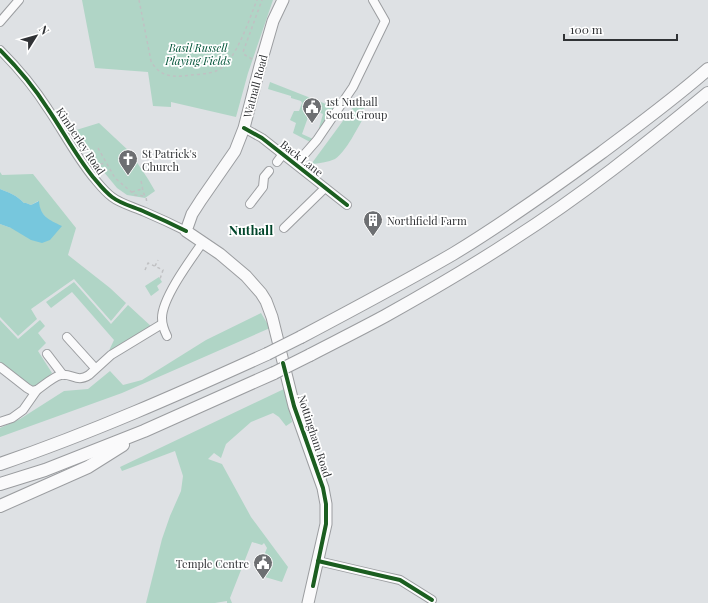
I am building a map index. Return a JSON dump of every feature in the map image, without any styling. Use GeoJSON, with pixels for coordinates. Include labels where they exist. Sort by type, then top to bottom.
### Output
{"type":"FeatureCollection","features":[{"type":"Feature","properties":{"kind":"highway"},"geometry":{"type":"LineString","coordinates":[[0,464],[157,403],[266,354],[301,337],[453,254],[545,194],[649,117],[705,71]]}},
{"type":"Feature","properties":{"kind":"highway"},"geometry":{"type":"LineString","coordinates":[[0,484],[45,470],[144,431],[274,373],[385,316],[513,240],[566,204],[616,167],[708,93]]}},
{"type":"Feature","properties":{"kind":"highway"},"geometry":{"type":"LineString","coordinates":[[0,506],[88,467],[144,431]]}},
{"type":"Feature","properties":{"kind":"highway"},"geometry":{"type":"LineString","coordinates":[[0,459],[26,455]]}},
{"type":"Feature","properties":{"kind":"main road","name":"Watnall Road"},"geometry":{"type":"LineString","coordinates":[[186,231],[192,214],[235,151],[244,128],[273,21],[283,0]]}},
{"type":"Feature","properties":{"kind":"main road","name":"Nottingham Road"},"geometry":{"type":"LineString","coordinates":[[186,231],[230,262],[246,276],[261,294],[272,317],[294,406],[323,488],[326,504],[326,524],[308,603]]}},
{"type":"Feature","properties":{"kind":"street"},"geometry":{"type":"LineString","coordinates":[[0,22],[19,0]]}},
{"type":"Feature","properties":{"kind":"street"},"geometry":{"type":"LineString","coordinates":[[296,164],[317,140],[353,87],[385,21],[373,0]]}},
{"type":"Feature","properties":{"kind":"street","name":"Kimberley Road"},"geometry":{"type":"LineString","coordinates":[[0,50],[29,82],[48,108],[72,148],[89,172],[112,198],[186,231]]}},
{"type":"Feature","properties":{"kind":"street","name":"Back Lane"},"geometry":{"type":"LineString","coordinates":[[244,128],[262,138],[347,205]]}},
{"type":"Feature","properties":{"kind":"street"},"geometry":{"type":"LineString","coordinates":[[277,162],[283,154]]}},
{"type":"Feature","properties":{"kind":"street"},"geometry":{"type":"LineString","coordinates":[[250,204],[263,187],[264,177],[269,171]]}},
{"type":"Feature","properties":{"kind":"street"},"geometry":{"type":"LineString","coordinates":[[283,228],[325,188]]}},
{"type":"Feature","properties":{"kind":"street"},"geometry":{"type":"LineString","coordinates":[[167,336],[162,324],[162,310],[172,289],[203,242]]}},
{"type":"Feature","properties":{"kind":"street"},"geometry":{"type":"LineString","coordinates":[[0,422],[12,418],[23,410],[37,390],[56,377],[63,375],[80,379],[85,377],[111,355],[162,324]]}},
{"type":"Feature","properties":{"kind":"street"},"geometry":{"type":"LineString","coordinates":[[67,337],[95,368]]}},
{"type":"Feature","properties":{"kind":"street"},"geometry":{"type":"LineString","coordinates":[[47,354],[63,375]]}},
{"type":"Feature","properties":{"kind":"street"},"geometry":{"type":"LineString","coordinates":[[0,367],[30,391],[37,390]]}},
{"type":"Feature","properties":{"kind":"street"},"geometry":{"type":"LineString","coordinates":[[318,561],[400,580],[432,600]]}},
{"type":"Feature","properties":{"kind":"path"},"geometry":{"type":"LineString","coordinates":[[139,0],[151,61],[154,68],[164,74],[176,76],[215,72],[228,62],[234,54],[257,0]]}},
{"type":"Feature","properties":{"kind":"path"},"geometry":{"type":"LineString","coordinates":[[261,63],[243,52],[262,0]]}},
{"type":"Feature","properties":{"kind":"path"},"geometry":{"type":"LineString","coordinates":[[98,148],[115,178],[135,195],[144,196]]}},
{"type":"Feature","properties":{"kind":"path"},"geometry":{"type":"LineString","coordinates":[[89,172],[98,165],[106,163]]}},
{"type":"Feature","properties":{"kind":"path"},"geometry":{"type":"LineString","coordinates":[[141,181],[144,196],[146,197],[148,213]]}},
{"type":"Feature","properties":{"kind":"path"},"geometry":{"type":"LineString","coordinates":[[132,192],[142,189]]}},
{"type":"Feature","properties":{"kind":"path"},"geometry":{"type":"LineString","coordinates":[[155,266],[158,260]]}},
{"type":"Feature","properties":{"kind":"path"},"geometry":{"type":"LineString","coordinates":[[145,270],[148,263],[163,270],[160,279]]}},
{"type":"Feature","properties":{"kind":"green space","name":"Basil Russell Playing Fields"},"geometry":{"type":"Polygon","coordinates":[[[82,0],[273,0],[248,73],[236,117],[171,102],[171,107],[153,106],[148,72],[95,68],[82,0]]]}},
{"type":"Feature","properties":{"kind":"green space"},"geometry":{"type":"Polygon","coordinates":[[[270,82],[336,108],[322,129],[319,128],[323,114],[311,109],[302,134],[313,139],[316,133],[319,134],[312,143],[293,133],[296,123],[290,120],[294,111],[299,111],[302,103],[301,101],[291,98],[291,96],[268,89],[270,82]]]}},
{"type":"Feature","properties":{"kind":"green space"},"geometry":{"type":"Polygon","coordinates":[[[359,99],[367,104],[362,112],[365,115],[343,151],[335,159],[313,164],[312,163],[359,99]]]}},
{"type":"Feature","properties":{"kind":"green space"},"geometry":{"type":"Polygon","coordinates":[[[99,123],[130,152],[155,191],[145,198],[127,195],[117,188],[81,144],[73,131],[99,123]]]}},
{"type":"Feature","properties":{"kind":"green space"},"geometry":{"type":"Polygon","coordinates":[[[0,172],[2,175],[33,174],[76,228],[68,255],[110,288],[126,303],[111,321],[74,279],[31,309],[37,319],[18,336],[0,317],[0,224],[11,228],[48,220],[40,210],[38,201],[31,205],[24,203],[16,196],[0,189],[0,172]]]}},
{"type":"Feature","properties":{"kind":"green space"},"geometry":{"type":"Polygon","coordinates":[[[159,277],[162,282],[157,286],[159,290],[151,296],[145,286],[159,277]]]}},
{"type":"Feature","properties":{"kind":"green space"},"geometry":{"type":"Polygon","coordinates":[[[74,282],[111,324],[128,305],[153,328],[106,357],[114,340],[72,292],[51,308],[46,302],[74,282]]]}},
{"type":"Feature","properties":{"kind":"green space"},"geometry":{"type":"Polygon","coordinates":[[[261,313],[270,328],[122,393],[0,437],[0,428],[20,419],[64,391],[88,389],[110,371],[123,385],[142,380],[206,340],[261,313]]]}},
{"type":"Feature","properties":{"kind":"green space"},"geometry":{"type":"Polygon","coordinates":[[[0,320],[18,339],[40,320],[45,326],[38,333],[46,343],[38,351],[52,373],[49,376],[50,378],[34,388],[0,363],[0,320]]]}},
{"type":"Feature","properties":{"kind":"green space"},"geometry":{"type":"Polygon","coordinates":[[[284,389],[292,422],[286,426],[279,417],[273,413],[251,422],[226,444],[221,458],[214,453],[208,459],[222,464],[251,517],[288,567],[282,582],[265,577],[268,568],[260,565],[267,548],[264,543],[262,545],[252,542],[230,598],[232,603],[227,603],[227,601],[215,603],[146,603],[162,539],[181,491],[183,476],[175,451],[122,471],[120,467],[284,389]]]}},
{"type":"Feature","properties":{"kind":"water"},"geometry":{"type":"Polygon","coordinates":[[[0,189],[16,196],[24,203],[31,205],[39,201],[43,214],[53,222],[62,226],[50,240],[42,243],[31,240],[11,228],[0,224],[0,189]]]}},
{"type":"Feature","properties":{"kind":"cycle path"},"geometry":{"type":"LineString","coordinates":[[0,50],[37,93],[54,117],[81,161],[106,192],[119,202],[186,231]]}},
{"type":"Feature","properties":{"kind":"cycle path"},"geometry":{"type":"LineString","coordinates":[[244,128],[262,138],[347,205]]}},
{"type":"Feature","properties":{"kind":"cycle path"},"geometry":{"type":"LineString","coordinates":[[283,363],[294,406],[323,488],[326,504],[326,524],[313,586]]}},
{"type":"Feature","properties":{"kind":"cycle path"},"geometry":{"type":"LineString","coordinates":[[318,561],[400,580],[432,600]]}},
{"type":"Feature","properties":{"kind":"place","name":"1st Nuthall Scout Group"},"geometry":{"type":"Point","coordinates":[312,124]}},
{"type":"Feature","properties":{"kind":"place","name":"St Patrick's Church"},"geometry":{"type":"Point","coordinates":[128,176]}},
{"type":"Feature","properties":{"kind":"place","name":"Northfield Farm"},"geometry":{"type":"Point","coordinates":[373,237]}},
{"type":"Feature","properties":{"kind":"place","name":"Temple Centre"},"geometry":{"type":"Point","coordinates":[263,580]}},
{"type":"Feature","properties":{"kind":"district","name":"Nuthall"},"geometry":{"type":"Point","coordinates":[251,229]}}]}
